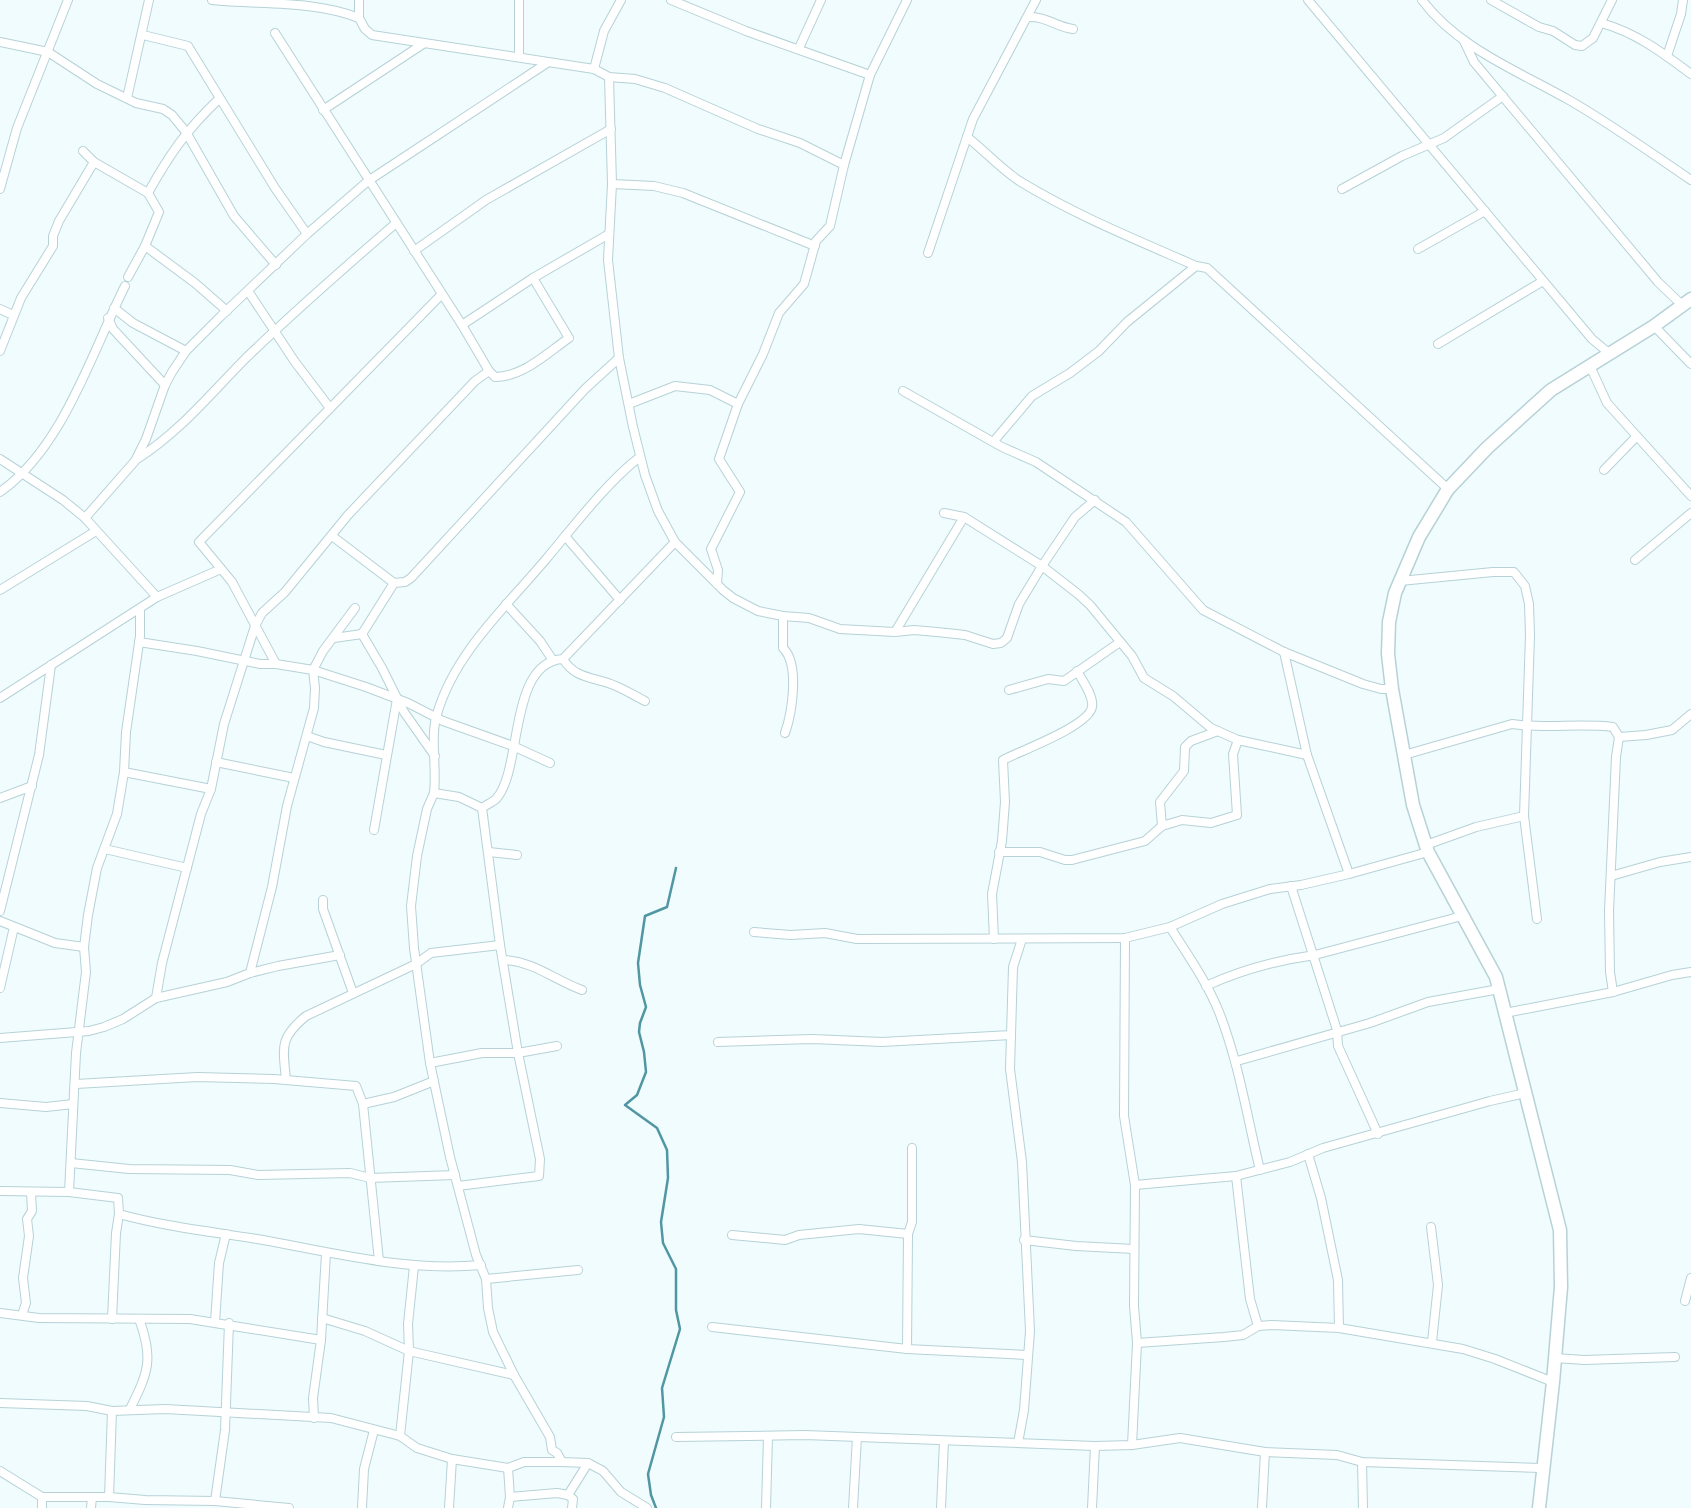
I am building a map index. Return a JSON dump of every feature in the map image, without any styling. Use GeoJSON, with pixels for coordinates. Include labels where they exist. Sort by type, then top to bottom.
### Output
{"type":"FeatureCollection","features":[{"type":"Feature","properties":{"kind":"street"},"geometry":{"type":"LineString","coordinates":[[0,189],[10,149],[68,0]]}},
{"type":"Feature","properties":{"kind":"street"},"geometry":{"type":"LineString","coordinates":[[127,98],[149,0]]}},
{"type":"Feature","properties":{"kind":"street"},"geometry":{"type":"LineString","coordinates":[[212,0],[324,8],[346,12],[359,18]]}},
{"type":"Feature","properties":{"kind":"street"},"geometry":{"type":"LineString","coordinates":[[359,0],[359,18],[372,35],[594,69],[609,77],[635,79],[664,88],[758,129],[800,143],[844,165]]}},
{"type":"Feature","properties":{"kind":"street"},"geometry":{"type":"LineString","coordinates":[[519,0],[519,57]]}},
{"type":"Feature","properties":{"kind":"street"},"geometry":{"type":"LineString","coordinates":[[594,69],[604,31],[621,0]]}},
{"type":"Feature","properties":{"kind":"street"},"geometry":{"type":"LineString","coordinates":[[671,0],[746,31],[870,75]]}},
{"type":"Feature","properties":{"kind":"street"},"geometry":{"type":"LineString","coordinates":[[799,48],[821,0]]}},
{"type":"Feature","properties":{"kind":"street"},"geometry":{"type":"LineString","coordinates":[[717,584],[718,570],[711,549],[740,492],[719,459],[738,404],[763,354],[779,313],[804,284],[815,246],[830,226],[870,75],[906,0]]}},
{"type":"Feature","properties":{"kind":"street"},"geometry":{"type":"LineString","coordinates":[[1308,0],[1592,339],[1610,354]]}},
{"type":"Feature","properties":{"kind":"street"},"geometry":{"type":"LineString","coordinates":[[1422,0],[1446,27],[1464,41],[1567,99],[1691,180]]}},
{"type":"Feature","properties":{"kind":"street"},"geometry":{"type":"LineString","coordinates":[[1491,0],[1539,27],[1582,46],[1588,43],[1612,0]]}},
{"type":"Feature","properties":{"kind":"street"},"geometry":{"type":"LineString","coordinates":[[1667,56],[1683,0]]}},
{"type":"Feature","properties":{"kind":"street"},"geometry":{"type":"LineString","coordinates":[[928,253],[973,120],[1028,17],[1032,1]]}},
{"type":"Feature","properties":{"kind":"street"},"geometry":{"type":"LineString","coordinates":[[1028,17],[1044,17],[1059,26],[1073,29]]}},
{"type":"Feature","properties":{"kind":"street"},"geometry":{"type":"LineString","coordinates":[[1601,23],[1634,35],[1691,74]]}},
{"type":"Feature","properties":{"kind":"street"},"geometry":{"type":"LineString","coordinates":[[275,33],[495,377],[517,373],[569,338],[533,278]]}},
{"type":"Feature","properties":{"kind":"street"},"geometry":{"type":"LineString","coordinates":[[143,35],[188,46],[219,99],[307,234]]}},
{"type":"Feature","properties":{"kind":"street"},"geometry":{"type":"LineString","coordinates":[[0,41],[48,52],[97,84],[136,103],[163,109],[172,115],[186,132],[234,216],[276,265]]}},
{"type":"Feature","properties":{"kind":"street"},"geometry":{"type":"LineString","coordinates":[[1464,41],[1474,62],[1641,262],[1686,302],[1654,326],[1551,390],[1487,448],[1448,489],[1419,537],[1400,581],[1389,622],[1388,654],[1392,689],[1413,805],[1427,849],[1490,965],[1499,989],[1560,1230],[1561,1287],[1539,1508]]}},
{"type":"Feature","properties":{"kind":"street"},"geometry":{"type":"LineString","coordinates":[[323,110],[423,44]]}},
{"type":"Feature","properties":{"kind":"street"},"geometry":{"type":"LineString","coordinates":[[85,518],[135,460],[146,439],[165,385],[186,351],[307,234],[368,181],[547,63]]}},
{"type":"Feature","properties":{"kind":"street"},"geometry":{"type":"LineString","coordinates":[[609,77],[612,184],[608,260],[619,359],[640,457],[658,511],[676,542],[733,598],[758,611],[809,618],[840,629],[895,632],[914,630],[965,635],[993,644],[1001,643],[1007,638],[1019,604],[1042,566],[1076,517],[1095,500]]}},
{"type":"Feature","properties":{"kind":"street"},"geometry":{"type":"LineString","coordinates":[[1342,190],[1402,156],[1444,138],[1503,96]]}},
{"type":"Feature","properties":{"kind":"street"},"geometry":{"type":"LineString","coordinates":[[148,193],[163,163],[186,132],[219,99]]}},
{"type":"Feature","properties":{"kind":"street"},"geometry":{"type":"LineString","coordinates":[[414,251],[486,200],[611,129]]}},
{"type":"Feature","properties":{"kind":"street"},"geometry":{"type":"LineString","coordinates":[[967,137],[1019,181],[1112,231],[1130,235],[1196,266],[1207,268],[1448,489]]}},
{"type":"Feature","properties":{"kind":"street"},"geometry":{"type":"LineString","coordinates":[[0,147],[10,149]]}},
{"type":"Feature","properties":{"kind":"street"},"geometry":{"type":"LineString","coordinates":[[0,492],[33,461],[59,421],[85,372],[159,212],[148,193],[94,162],[83,151]]}},
{"type":"Feature","properties":{"kind":"street"},"geometry":{"type":"LineString","coordinates":[[0,351],[13,315],[53,246],[53,236],[59,221],[94,162]]}},
{"type":"Feature","properties":{"kind":"street"},"geometry":{"type":"LineString","coordinates":[[612,184],[654,186],[683,193],[815,246]]}},
{"type":"Feature","properties":{"kind":"street"},"geometry":{"type":"LineString","coordinates":[[1418,249],[1485,211]]}},
{"type":"Feature","properties":{"kind":"street"},"geometry":{"type":"LineString","coordinates":[[135,460],[176,431],[275,331],[353,258],[395,224]]}},
{"type":"Feature","properties":{"kind":"street"},"geometry":{"type":"LineString","coordinates":[[462,325],[533,278],[609,234]]}},
{"type":"Feature","properties":{"kind":"street"},"geometry":{"type":"LineString","coordinates":[[145,246],[227,311]]}},
{"type":"Feature","properties":{"kind":"street"},"geometry":{"type":"LineString","coordinates":[[994,441],[1032,396],[1099,351],[1127,322],[1196,266]]}},
{"type":"Feature","properties":{"kind":"street"},"geometry":{"type":"LineString","coordinates":[[1438,345],[1543,281]]}},
{"type":"Feature","properties":{"kind":"street"},"geometry":{"type":"LineString","coordinates":[[248,291],[330,408]]}},
{"type":"Feature","properties":{"kind":"street"},"geometry":{"type":"LineString","coordinates":[[276,664],[228,575],[198,542],[441,295]]}},
{"type":"Feature","properties":{"kind":"street"},"geometry":{"type":"LineString","coordinates":[[114,308],[133,323],[186,351]]}},
{"type":"Feature","properties":{"kind":"street"},"geometry":{"type":"LineString","coordinates":[[0,309],[13,315]]}},
{"type":"Feature","properties":{"kind":"street"},"geometry":{"type":"LineString","coordinates":[[108,318],[113,329],[165,385]]}},
{"type":"Feature","properties":{"kind":"street"},"geometry":{"type":"LineString","coordinates":[[1654,326],[1691,364]]}},
{"type":"Feature","properties":{"kind":"street"},"geometry":{"type":"LineString","coordinates":[[332,536],[394,583],[405,582],[585,389],[619,359]]}},
{"type":"Feature","properties":{"kind":"street"},"geometry":{"type":"LineString","coordinates":[[1590,366],[1607,403],[1691,496]]}},
{"type":"Feature","properties":{"kind":"street"},"geometry":{"type":"LineString","coordinates":[[156,998],[162,963],[201,814],[211,789],[224,724],[262,613],[285,592],[348,515],[455,402],[489,371]]}},
{"type":"Feature","properties":{"kind":"street"},"geometry":{"type":"LineString","coordinates":[[629,404],[675,386],[710,390],[738,404]]}},
{"type":"Feature","properties":{"kind":"street"},"geometry":{"type":"LineString","coordinates":[[903,391],[1036,462],[1126,522],[1203,610],[1284,652],[1363,684],[1392,689]]}},
{"type":"Feature","properties":{"kind":"street"},"geometry":{"type":"LineString","coordinates":[[1604,470],[1636,437]]}},
{"type":"Feature","properties":{"kind":"street"},"geometry":{"type":"LineString","coordinates":[[562,1462],[552,1450],[550,1437],[493,1332],[486,1279],[476,1255],[455,1175],[430,1063],[411,906],[417,856],[427,809],[434,793],[436,716],[467,654],[565,536],[626,467],[640,457]]}},
{"type":"Feature","properties":{"kind":"street"},"geometry":{"type":"LineString","coordinates":[[0,459],[63,500],[85,518],[157,597]]}},
{"type":"Feature","properties":{"kind":"street"},"geometry":{"type":"LineString","coordinates":[[1683,487],[1691,480]]}},
{"type":"Feature","properties":{"kind":"street"},"geometry":{"type":"LineString","coordinates":[[944,513],[964,517],[1042,566],[1090,605],[1132,656],[1144,678],[1173,696],[1218,731],[1238,740],[1307,755]]}},
{"type":"Feature","properties":{"kind":"street"},"geometry":{"type":"LineString","coordinates":[[1634,561],[1691,513]]}},
{"type":"Feature","properties":{"kind":"street"},"geometry":{"type":"LineString","coordinates":[[895,632],[964,517]]}},
{"type":"Feature","properties":{"kind":"street"},"geometry":{"type":"LineString","coordinates":[[0,590],[96,531]]}},
{"type":"Feature","properties":{"kind":"street"},"geometry":{"type":"LineString","coordinates":[[565,536],[620,600]]}},
{"type":"Feature","properties":{"kind":"street"},"geometry":{"type":"LineString","coordinates":[[563,659],[676,542]]}},
{"type":"Feature","properties":{"kind":"street"},"geometry":{"type":"LineString","coordinates":[[0,698],[80,645],[141,610],[157,597],[221,569]]}},
{"type":"Feature","properties":{"kind":"street"},"geometry":{"type":"LineString","coordinates":[[1400,581],[1514,572],[1525,586],[1530,635],[1524,816],[1537,919]]}},
{"type":"Feature","properties":{"kind":"street"},"geometry":{"type":"LineString","coordinates":[[334,638],[362,634],[394,583]]}},
{"type":"Feature","properties":{"kind":"street"},"geometry":{"type":"LineString","coordinates":[[506,604],[552,659]]}},
{"type":"Feature","properties":{"kind":"street"},"geometry":{"type":"LineString","coordinates":[[250,973],[272,887],[294,778],[314,708],[313,670],[323,651],[355,608]]}},
{"type":"Feature","properties":{"kind":"street"},"geometry":{"type":"LineString","coordinates":[[69,1192],[76,1053],[86,972],[84,947],[97,868],[117,814],[141,610]]}},
{"type":"Feature","properties":{"kind":"street"},"geometry":{"type":"LineString","coordinates":[[783,616],[783,648],[787,651],[792,666],[792,712],[785,733]]}},
{"type":"Feature","properties":{"kind":"street"},"geometry":{"type":"LineString","coordinates":[[362,634],[397,699],[435,756]]}},
{"type":"Feature","properties":{"kind":"street"},"geometry":{"type":"LineString","coordinates":[[139,642],[260,664],[313,670],[397,699],[443,721],[513,746],[550,763]]}},
{"type":"Feature","properties":{"kind":"street"},"geometry":{"type":"LineString","coordinates":[[1009,690],[1048,679],[1064,681],[1120,642]]}},
{"type":"Feature","properties":{"kind":"street"},"geometry":{"type":"LineString","coordinates":[[1284,652],[1307,755],[1349,874]]}},
{"type":"Feature","properties":{"kind":"street"},"geometry":{"type":"LineString","coordinates":[[482,808],[497,798],[505,778],[526,694],[540,669],[552,659],[563,659],[578,674],[607,682],[645,701]]}},
{"type":"Feature","properties":{"kind":"street"},"geometry":{"type":"LineString","coordinates":[[0,911],[39,755],[51,665]]}},
{"type":"Feature","properties":{"kind":"street"},"geometry":{"type":"LineString","coordinates":[[994,939],[992,894],[1005,802],[1003,760],[1030,750],[1089,713],[1092,701],[1077,671]]}},
{"type":"Feature","properties":{"kind":"street"},"geometry":{"type":"LineString","coordinates":[[374,830],[397,699]]}},
{"type":"Feature","properties":{"kind":"street"},"geometry":{"type":"LineString","coordinates":[[1619,737],[1672,730],[1691,713]]}},
{"type":"Feature","properties":{"kind":"street"},"geometry":{"type":"LineString","coordinates":[[1404,755],[1512,724],[1613,727],[1619,737],[1611,876],[1610,972],[1614,992]]}},
{"type":"Feature","properties":{"kind":"street"},"geometry":{"type":"LineString","coordinates":[[1162,826],[1160,802],[1184,771],[1185,747],[1191,741],[1218,731]]}},
{"type":"Feature","properties":{"kind":"street"},"geometry":{"type":"LineString","coordinates":[[307,736],[387,755]]}},
{"type":"Feature","properties":{"kind":"street"},"geometry":{"type":"LineString","coordinates":[[999,852],[1040,852],[1072,860],[1145,841],[1162,826],[1182,820],[1210,823],[1237,815],[1233,754],[1238,740]]}},
{"type":"Feature","properties":{"kind":"street"},"geometry":{"type":"LineString","coordinates":[[216,762],[294,778]]}},
{"type":"Feature","properties":{"kind":"street"},"geometry":{"type":"LineString","coordinates":[[124,772],[211,789]]}},
{"type":"Feature","properties":{"kind":"street"},"geometry":{"type":"LineString","coordinates":[[0,798],[32,786]]}},
{"type":"Feature","properties":{"kind":"street"},"geometry":{"type":"LineString","coordinates":[[434,793],[459,797],[482,808]]}},
{"type":"Feature","properties":{"kind":"street"},"geometry":{"type":"LineString","coordinates":[[458,1186],[538,1177],[540,1159],[518,1053],[500,945],[482,808]]}},
{"type":"Feature","properties":{"kind":"street"},"geometry":{"type":"LineString","coordinates":[[754,932],[791,935],[825,933],[857,939],[1125,938],[1170,927],[1222,904],[1270,889],[1349,874],[1427,849],[1476,827],[1524,816]]}},
{"type":"Feature","properties":{"kind":"street"},"geometry":{"type":"LineString","coordinates":[[105,849],[187,868]]}},
{"type":"Feature","properties":{"kind":"street"},"geometry":{"type":"LineString","coordinates":[[489,852],[517,855]]}},
{"type":"Feature","properties":{"kind":"street"},"geometry":{"type":"LineString","coordinates":[[1611,876],[1660,862],[1691,857]]}},
{"type":"Feature","properties":{"kind":"street"},"geometry":{"type":"LineString","coordinates":[[1291,886],[1315,955],[1337,1030],[1338,1046],[1378,1134]]}},
{"type":"Feature","properties":{"kind":"street"},"geometry":{"type":"LineString","coordinates":[[323,900],[323,909],[353,993]]}},
{"type":"Feature","properties":{"kind":"street"},"geometry":{"type":"LineString","coordinates":[[1206,986],[1232,976],[1462,916]]}},
{"type":"Feature","properties":{"kind":"street"},"geometry":{"type":"LineString","coordinates":[[0,921],[55,943],[84,947]]}},
{"type":"Feature","properties":{"kind":"street"},"geometry":{"type":"LineString","coordinates":[[0,988],[14,927]]}},
{"type":"Feature","properties":{"kind":"street"},"geometry":{"type":"LineString","coordinates":[[1170,927],[1219,1012],[1237,1061],[1247,1119],[1260,1170]]}},
{"type":"Feature","properties":{"kind":"street"},"geometry":{"type":"LineString","coordinates":[[1125,938],[1124,1116],[1135,1185],[1134,1306],[1138,1343],[1132,1445]]}},
{"type":"Feature","properties":{"kind":"street"},"geometry":{"type":"LineString","coordinates":[[1018,1443],[1028,1375],[1030,1331],[1022,1162],[1010,1069],[1013,967],[1022,939]]}},
{"type":"Feature","properties":{"kind":"street"},"geometry":{"type":"LineString","coordinates":[[286,1080],[283,1053],[285,1038],[306,1016],[416,964],[431,953],[500,945]]}},
{"type":"Feature","properties":{"kind":"street"},"geometry":{"type":"LineString","coordinates":[[0,1038],[104,1027],[123,1019],[156,998],[227,982],[250,973],[340,955]]}},
{"type":"Feature","properties":{"kind":"street"},"geometry":{"type":"LineString","coordinates":[[503,960],[520,961],[582,990]]}},
{"type":"Feature","properties":{"kind":"street"},"geometry":{"type":"LineString","coordinates":[[1505,1013],[1614,992],[1691,972]]}},
{"type":"Feature","properties":{"kind":"street"},"geometry":{"type":"LineString","coordinates":[[1237,1061],[1337,1030],[1370,1023],[1428,1002],[1499,989]]}},
{"type":"Feature","properties":{"kind":"street"},"geometry":{"type":"LineString","coordinates":[[718,1042],[812,1039],[883,1042],[1011,1035]]}},
{"type":"Feature","properties":{"kind":"street"},"geometry":{"type":"LineString","coordinates":[[430,1063],[482,1053],[518,1053],[557,1046]]}},
{"type":"Feature","properties":{"kind":"street"},"geometry":{"type":"LineString","coordinates":[[76,1084],[188,1077],[286,1080],[356,1086],[363,1104],[379,1261]]}},
{"type":"Feature","properties":{"kind":"street"},"geometry":{"type":"LineString","coordinates":[[363,1104],[394,1097],[434,1082]]}},
{"type":"Feature","properties":{"kind":"street"},"geometry":{"type":"LineString","coordinates":[[1135,1185],[1236,1176],[1525,1093]]}},
{"type":"Feature","properties":{"kind":"street"},"geometry":{"type":"LineString","coordinates":[[0,1103],[46,1107],[73,1104]]}},
{"type":"Feature","properties":{"kind":"street"},"geometry":{"type":"LineString","coordinates":[[907,1349],[912,1148]]}},
{"type":"Feature","properties":{"kind":"street"},"geometry":{"type":"LineString","coordinates":[[1308,1154],[1321,1198],[1338,1280],[1339,1328]]}},
{"type":"Feature","properties":{"kind":"street"},"geometry":{"type":"LineString","coordinates":[[71,1163],[129,1169],[230,1170],[258,1175],[350,1173],[370,1178],[455,1175]]}},
{"type":"Feature","properties":{"kind":"street"},"geometry":{"type":"LineString","coordinates":[[1236,1176],[1250,1299],[1258,1326]]}},
{"type":"Feature","properties":{"kind":"street"},"geometry":{"type":"LineString","coordinates":[[0,1191],[69,1192],[118,1198],[112,1319]]}},
{"type":"Feature","properties":{"kind":"street"},"geometry":{"type":"LineString","coordinates":[[22,1315],[26,1303],[23,1278],[29,1236],[27,1220],[32,1211],[31,1193]]}},
{"type":"Feature","properties":{"kind":"street"},"geometry":{"type":"LineString","coordinates":[[119,1214],[153,1223],[414,1266],[458,1268],[481,1265]]}},
{"type":"Feature","properties":{"kind":"street"},"geometry":{"type":"LineString","coordinates":[[1431,1227],[1438,1285],[1432,1342]]}},
{"type":"Feature","properties":{"kind":"street"},"geometry":{"type":"LineString","coordinates":[[732,1235],[785,1240],[799,1235],[859,1228],[908,1234]]}},
{"type":"Feature","properties":{"kind":"street"},"geometry":{"type":"LineString","coordinates":[[215,1322],[219,1263],[226,1234]]}},
{"type":"Feature","properties":{"kind":"street"},"geometry":{"type":"LineString","coordinates":[[1024,1240],[1076,1247],[1134,1249]]}},
{"type":"Feature","properties":{"kind":"street"},"geometry":{"type":"LineString","coordinates":[[314,1418],[314,1388],[321,1340],[326,1253]]}},
{"type":"Feature","properties":{"kind":"street"},"geometry":{"type":"LineString","coordinates":[[400,1437],[414,1266]]}},
{"type":"Feature","properties":{"kind":"street"},"geometry":{"type":"LineString","coordinates":[[486,1279],[578,1270]]}},
{"type":"Feature","properties":{"kind":"street"},"geometry":{"type":"LineString","coordinates":[[1685,1301],[1691,1278]]}},
{"type":"Feature","properties":{"kind":"street"},"geometry":{"type":"LineString","coordinates":[[0,1313],[39,1318],[190,1319],[321,1340]]}},
{"type":"Feature","properties":{"kind":"street"},"geometry":{"type":"LineString","coordinates":[[322,1318],[365,1331],[409,1351],[514,1375]]}},
{"type":"Feature","properties":{"kind":"street"},"geometry":{"type":"LineString","coordinates":[[130,1409],[145,1380],[147,1367],[145,1334],[139,1319]]}},
{"type":"Feature","properties":{"kind":"street"},"geometry":{"type":"LineString","coordinates":[[215,1501],[225,1430],[229,1324]]}},
{"type":"Feature","properties":{"kind":"street"},"geometry":{"type":"LineString","coordinates":[[1138,1343],[1242,1335],[1258,1326],[1339,1328],[1432,1342],[1495,1359],[1553,1382]]}},
{"type":"Feature","properties":{"kind":"street"},"geometry":{"type":"LineString","coordinates":[[712,1327],[907,1349],[1027,1355]]}},
{"type":"Feature","properties":{"kind":"street"},"geometry":{"type":"LineString","coordinates":[[1555,1358],[1584,1360],[1675,1357]]}},
{"type":"Feature","properties":{"kind":"street"},"geometry":{"type":"LineString","coordinates":[[0,1403],[87,1406],[112,1411],[130,1409],[226,1412],[352,1422],[400,1437],[417,1448],[452,1459],[508,1468],[524,1462],[588,1463],[603,1471],[621,1492],[647,1508]]}},
{"type":"Feature","properties":{"kind":"street"},"geometry":{"type":"LineString","coordinates":[[109,1497],[112,1411]]}},
{"type":"Feature","properties":{"kind":"street"},"geometry":{"type":"LineString","coordinates":[[362,1508],[364,1469],[374,1430]]}},
{"type":"Feature","properties":{"kind":"street"},"geometry":{"type":"LineString","coordinates":[[766,1508],[768,1436]]}},
{"type":"Feature","properties":{"kind":"street"},"geometry":{"type":"LineString","coordinates":[[676,1437],[857,1437],[1095,1446],[1132,1445],[1180,1438],[1265,1452],[1336,1455],[1362,1462],[1542,1468]]}},
{"type":"Feature","properties":{"kind":"street"},"geometry":{"type":"LineString","coordinates":[[853,1508],[857,1437]]}},
{"type":"Feature","properties":{"kind":"street"},"geometry":{"type":"LineString","coordinates":[[941,1508],[944,1441]]}},
{"type":"Feature","properties":{"kind":"street"},"geometry":{"type":"LineString","coordinates":[[1091,1508],[1095,1446]]}},
{"type":"Feature","properties":{"kind":"street"},"geometry":{"type":"LineString","coordinates":[[1262,1508],[1265,1452]]}},
{"type":"Feature","properties":{"kind":"street"},"geometry":{"type":"LineString","coordinates":[[449,1508],[452,1459]]}},
{"type":"Feature","properties":{"kind":"street"},"geometry":{"type":"LineString","coordinates":[[1362,1462],[1363,1508]]}},
{"type":"Feature","properties":{"kind":"street"},"geometry":{"type":"LineString","coordinates":[[568,1495],[588,1463]]}},
{"type":"Feature","properties":{"kind":"street"},"geometry":{"type":"LineString","coordinates":[[508,1468],[508,1508]]}},
{"type":"Feature","properties":{"kind":"street"},"geometry":{"type":"LineString","coordinates":[[0,1471],[42,1497],[109,1497],[143,1504],[215,1501],[289,1508]]}},
{"type":"Feature","properties":{"kind":"street"},"geometry":{"type":"LineString","coordinates":[[510,1497],[558,1493],[573,1499],[572,1508]]}},
{"type":"Feature","properties":{"kind":"street"},"geometry":{"type":"LineString","coordinates":[[42,1497],[42,1508]]}},
{"type":"Feature","properties":{"kind":"street"},"geometry":{"type":"LineString","coordinates":[[91,1508],[92,1497]]}},
{"type":"Feature","properties":{"kind":"waterway"},"geometry":{"type":"LineString","coordinates":[[656,1508],[648,1474],[664,1417],[662,1388],[680,1329],[676,1310],[676,1269],[663,1243],[661,1222],[668,1178],[667,1150],[657,1128],[625,1105],[637,1095],[646,1072],[639,1032],[646,1007],[638,963],[645,916],[667,907],[676,868]]}}]}
